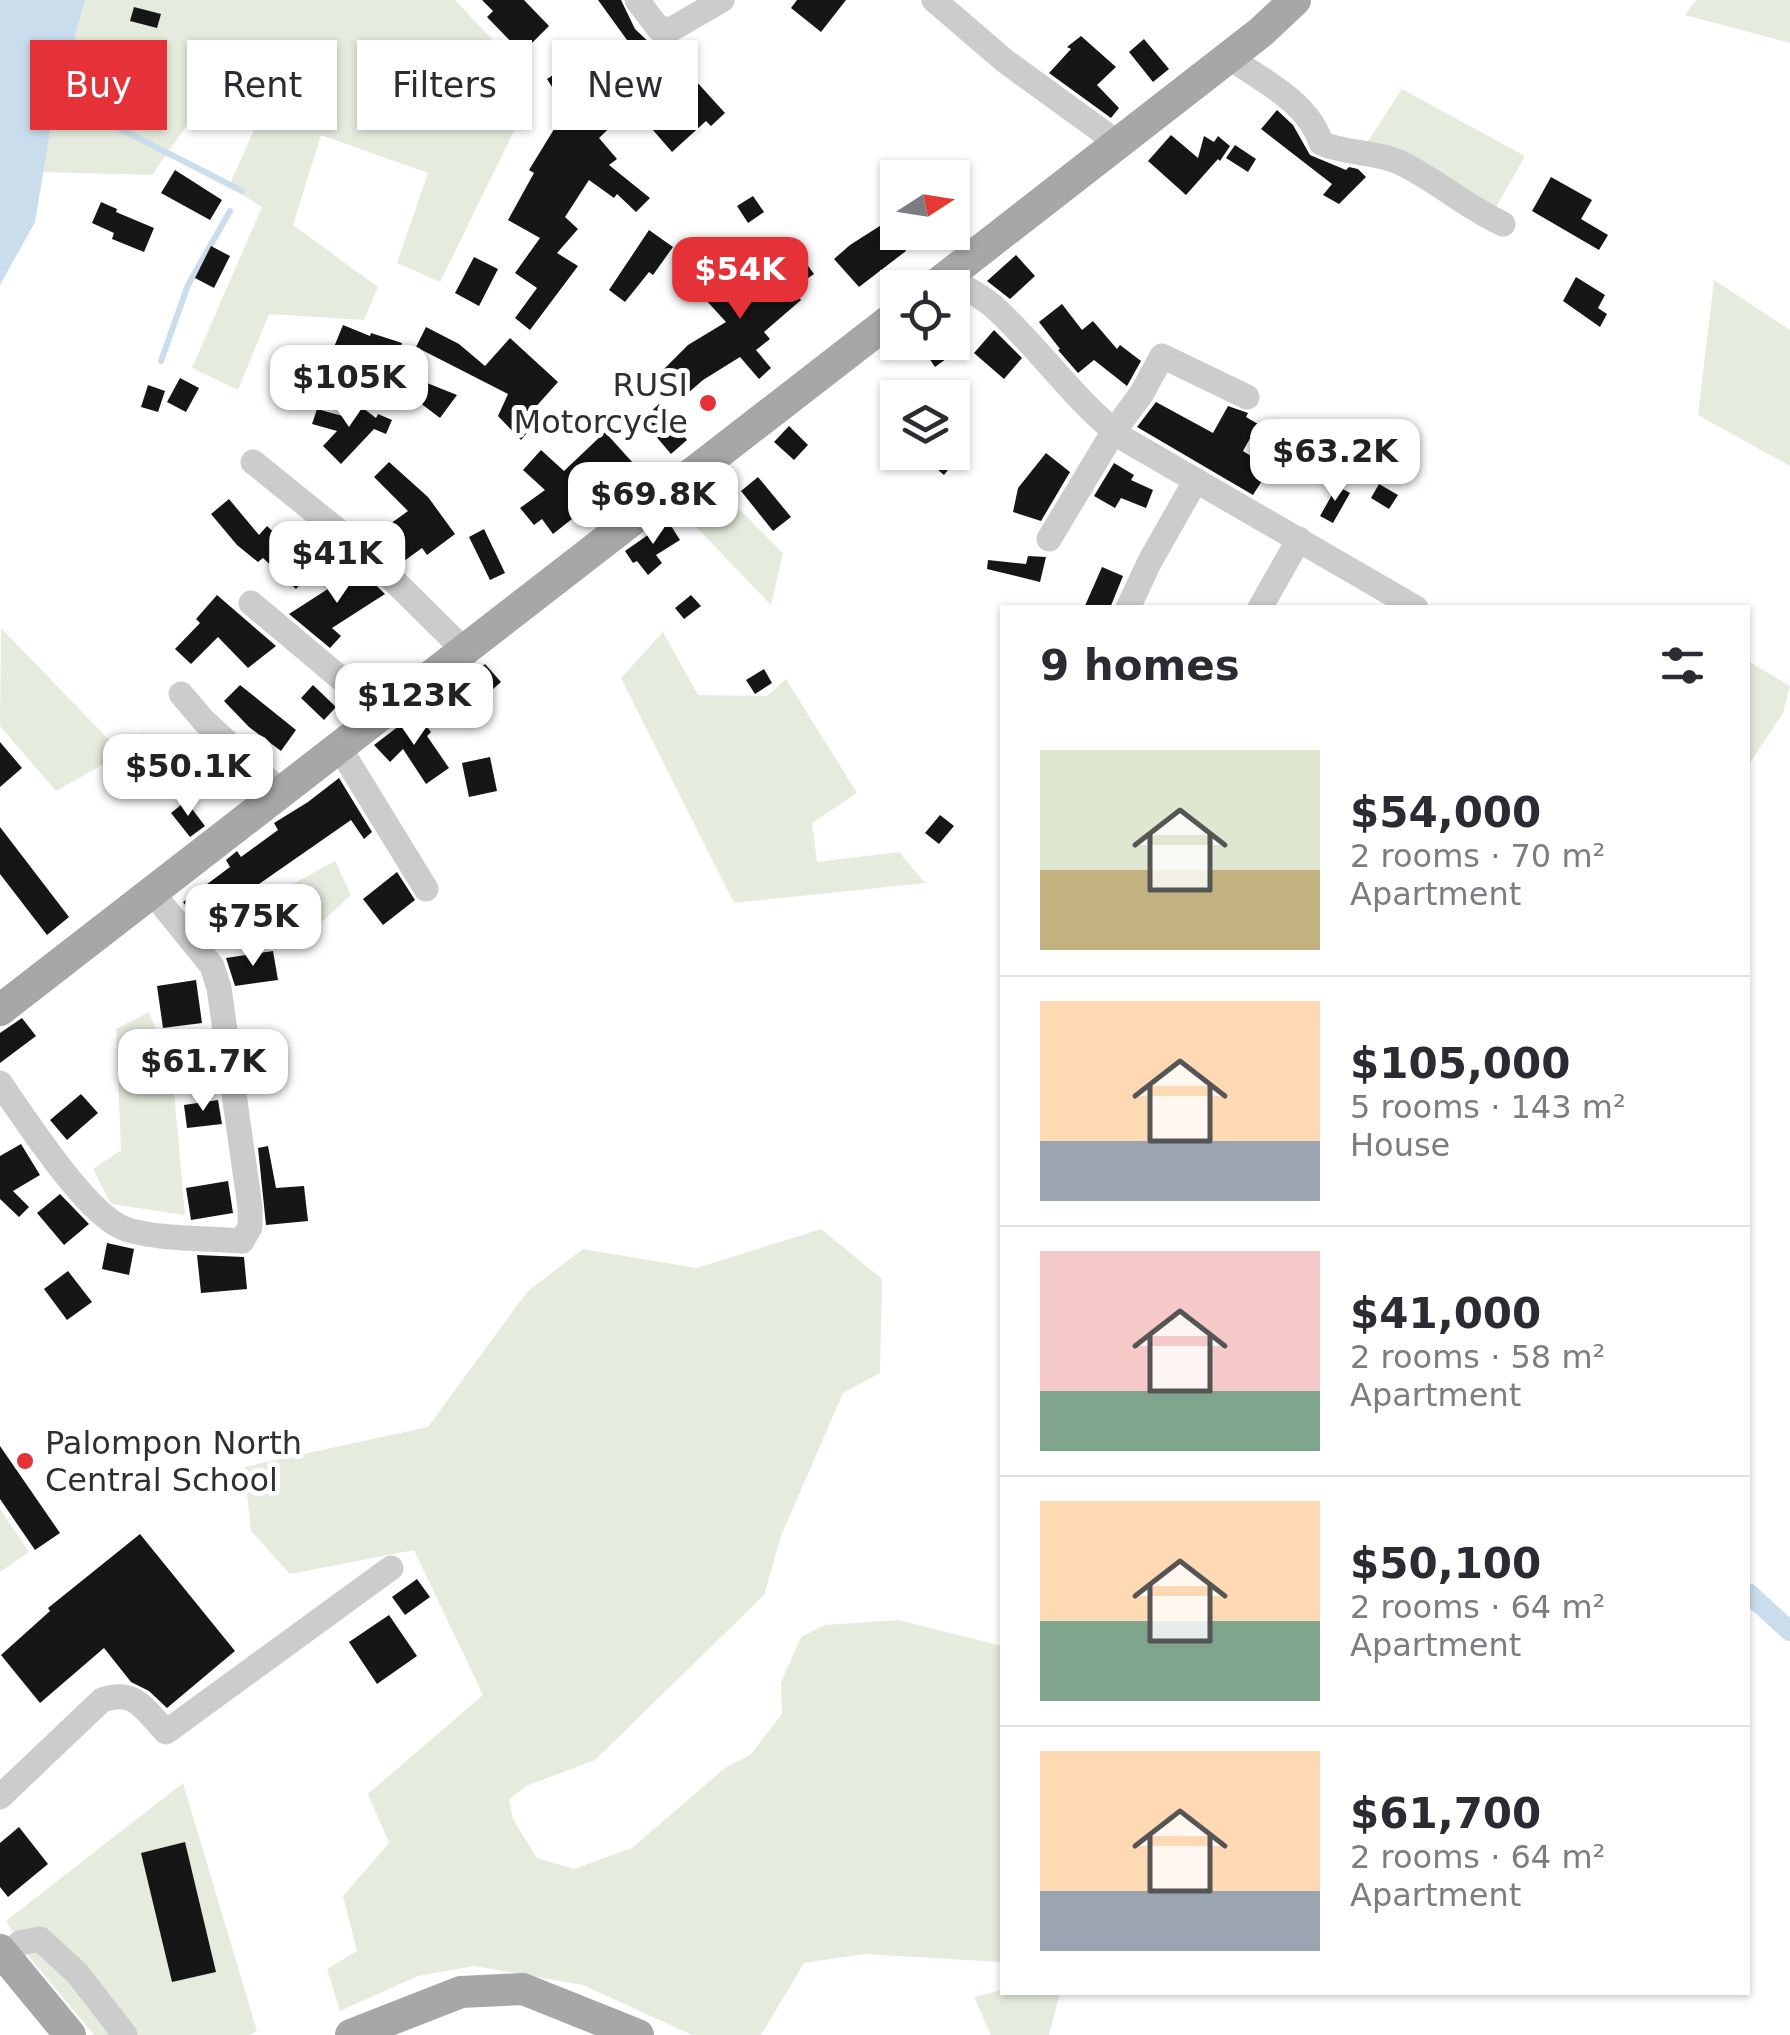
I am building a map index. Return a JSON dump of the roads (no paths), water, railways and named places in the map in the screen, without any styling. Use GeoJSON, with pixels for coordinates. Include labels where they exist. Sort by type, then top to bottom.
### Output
{"type":"FeatureCollection","features":[{"type":"Feature","properties":{"kind":"main road"},"geometry":{"type":"LineString","coordinates":[[954,270],[1228,57],[1294,0]]}},
{"type":"Feature","properties":{"kind":"main road"},"geometry":{"type":"LineString","coordinates":[[0,1010],[880,328]]}},
{"type":"Feature","properties":{"kind":"main road"},"geometry":{"type":"LineString","coordinates":[[2,1952],[70,2035]]}},
{"type":"Feature","properties":{"kind":"main road"},"geometry":{"type":"LineString","coordinates":[[351,2035],[461,1992],[523,1988],[638,2035]]}},
{"type":"Feature","properties":{"kind":"street"},"geometry":{"type":"LineString","coordinates":[[637,0],[659,29],[672,30],[722,0]]}},
{"type":"Feature","properties":{"kind":"street"},"geometry":{"type":"LineString","coordinates":[[934,0],[1005,61],[1118,143]]}},
{"type":"Feature","properties":{"kind":"street"},"geometry":{"type":"LineString","coordinates":[[1228,57],[1304,110],[1316,125],[1321,143],[1402,164],[1503,224]]}},
{"type":"Feature","properties":{"kind":"street"},"geometry":{"type":"LineString","coordinates":[[970,294],[989,302],[1098,420],[1406,605]]}},
{"type":"Feature","properties":{"kind":"street"},"geometry":{"type":"LineString","coordinates":[[1049,539],[1162,356],[1246,397]]}},
{"type":"Feature","properties":{"kind":"street"},"geometry":{"type":"LineString","coordinates":[[254,462],[367,554],[464,650]]}},
{"type":"Feature","properties":{"kind":"street"},"geometry":{"type":"LineString","coordinates":[[1129,605],[1196,480]]}},
{"type":"Feature","properties":{"kind":"street"},"geometry":{"type":"LineString","coordinates":[[1262,605],[1299,539]]}},
{"type":"Feature","properties":{"kind":"street"},"geometry":{"type":"LineString","coordinates":[[250,603],[383,714]]}},
{"type":"Feature","properties":{"kind":"street"},"geometry":{"type":"LineString","coordinates":[[181,694],[204,722],[281,792]]}},
{"type":"Feature","properties":{"kind":"street"},"geometry":{"type":"LineString","coordinates":[[339,748],[426,889]]}},
{"type":"Feature","properties":{"kind":"street"},"geometry":{"type":"LineString","coordinates":[[0,1083],[37,1137],[94,1206],[120,1226],[160,1235],[242,1241],[250,1227],[250,1207],[219,988],[212,966],[152,892]]}},
{"type":"Feature","properties":{"kind":"street"},"geometry":{"type":"LineString","coordinates":[[0,1797],[102,1700],[118,1694],[137,1700],[166,1732],[391,1568]]}},
{"type":"Feature","properties":{"kind":"street"},"geometry":{"type":"LineString","coordinates":[[2,1952],[20,1942],[40,1939],[77,1973],[125,2035]]}},
{"type":"Feature","properties":{"kind":"water"},"geometry":{"type":"Polygon","coordinates":[[[0,0],[85,0],[74,40],[30,40],[30,130],[50,130],[35,222],[0,285],[0,0]]]}},
{"type":"Feature","properties":{"kind":"waterway"},"geometry":{"type":"LineString","coordinates":[[123,130],[242,191]]}},
{"type":"Feature","properties":{"kind":"waterway"},"geometry":{"type":"LineString","coordinates":[[161,361],[188,285],[230,211]]}},
{"type":"Feature","properties":{"kind":"waterway"},"geometry":{"type":"LineString","coordinates":[[1750,1595],[1790,1631]]}},
{"type":"Feature","properties":{"kind":"place","name":"RUSI Motorcycle"},"geometry":{"type":"Point","coordinates":[708,403]}},
{"type":"Feature","properties":{"kind":"place","name":"Palompon North Central School"},"geometry":{"type":"Point","coordinates":[25,1461]}}]}
